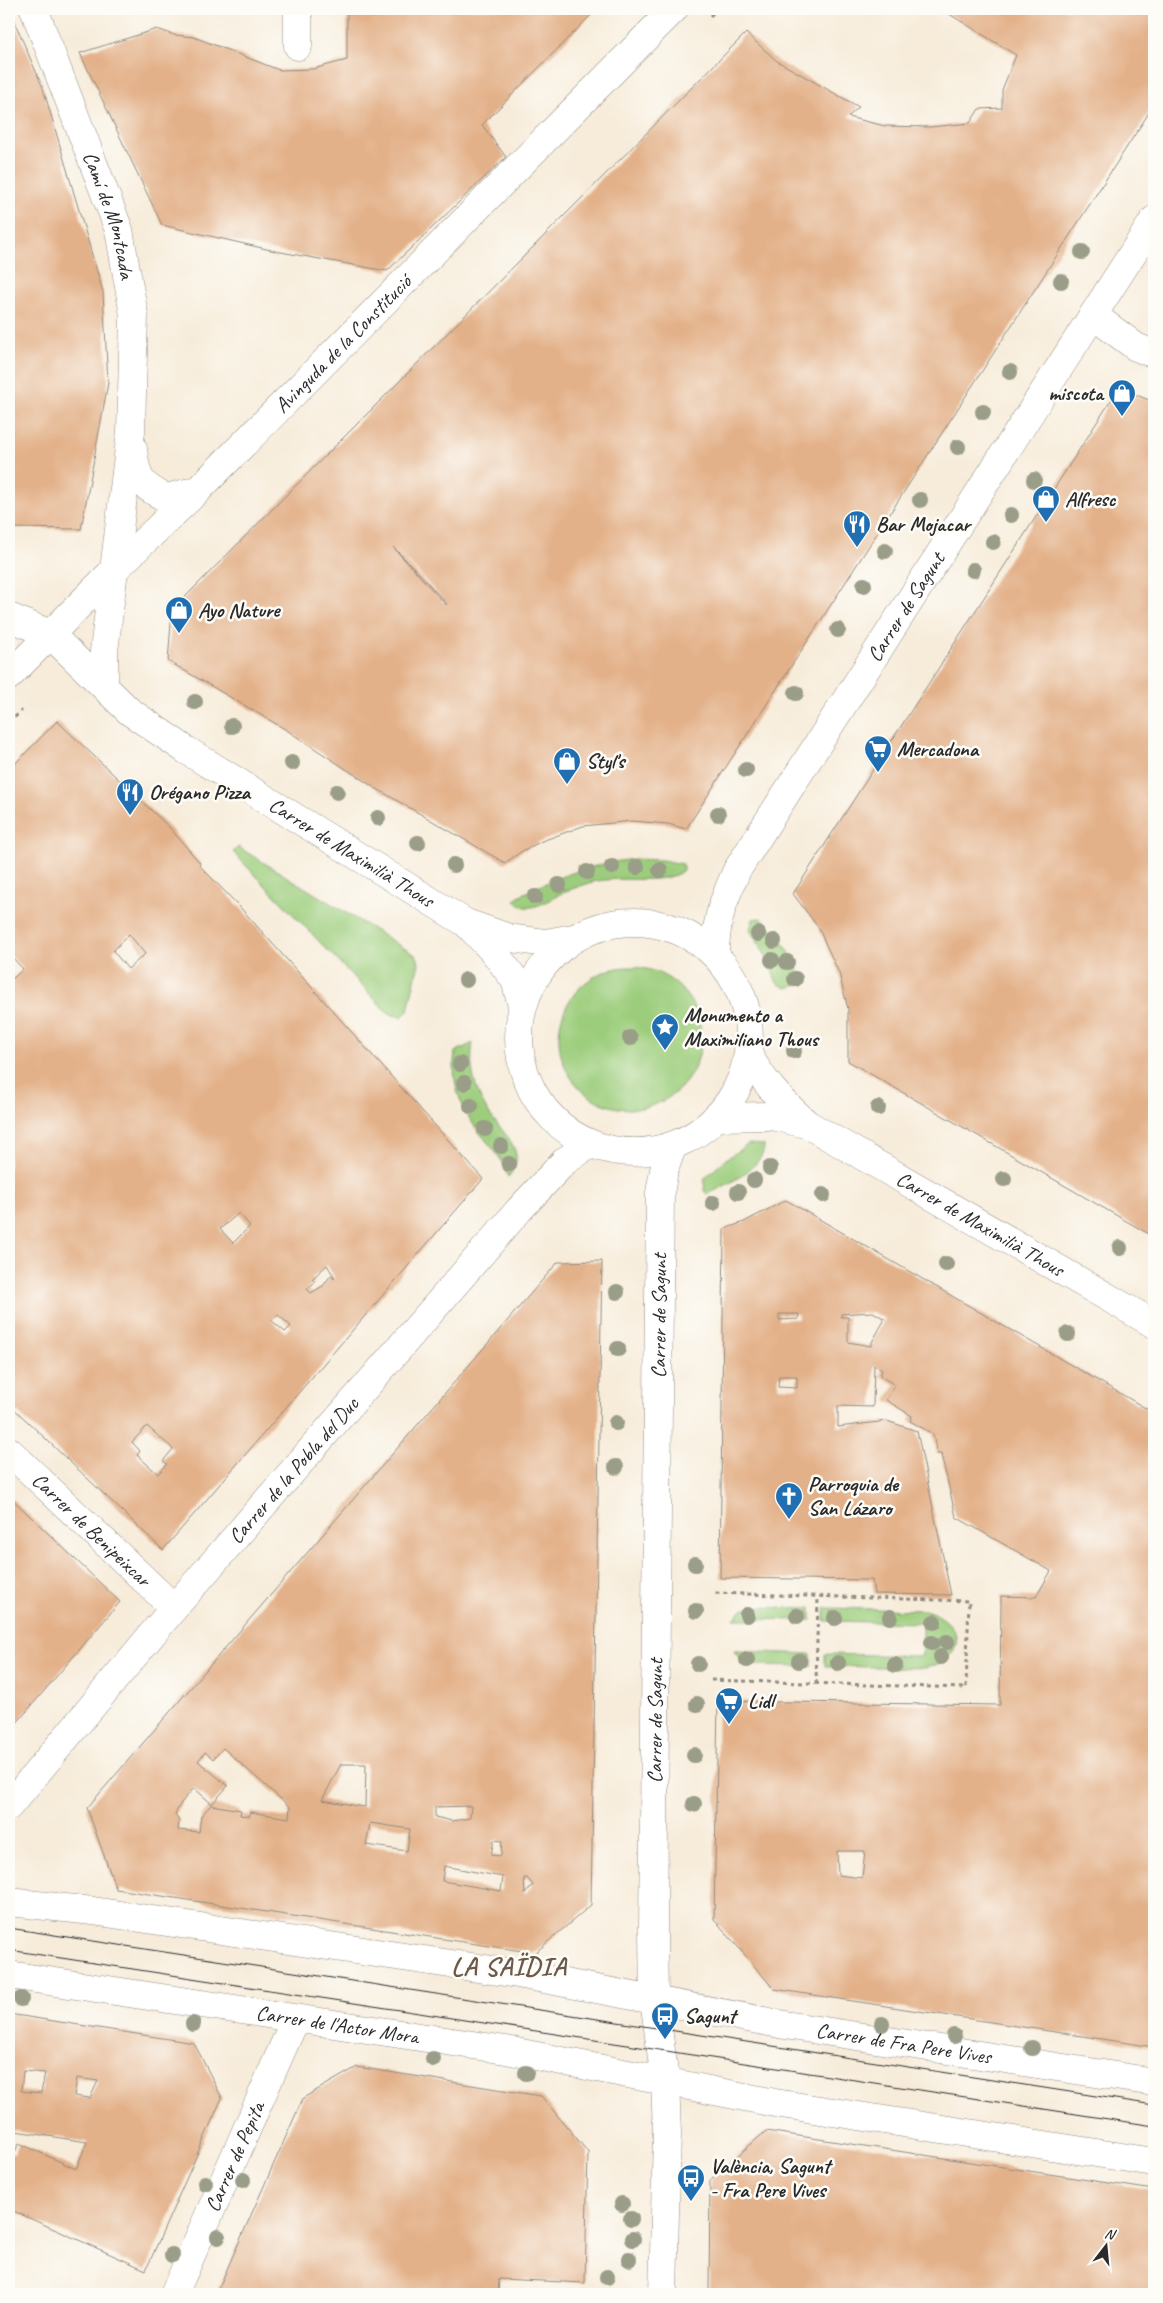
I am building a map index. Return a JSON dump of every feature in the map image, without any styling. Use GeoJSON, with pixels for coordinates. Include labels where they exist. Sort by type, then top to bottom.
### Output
{"type":"FeatureCollection","features":[{"type":"Feature","properties":{"kind":"street","name":"Camí de Montcada"},"geometry":{"type":"LineString","coordinates":[[34,9],[119,230],[134,315],[131,432],[116,568],[104,651],[104,685]]}},
{"type":"Feature","properties":{"kind":"street"},"geometry":{"type":"LineString","coordinates":[[298,9],[298,46]]}},
{"type":"Feature","properties":{"kind":"street","name":"Avinguda de la Constitució"},"geometry":{"type":"LineString","coordinates":[[9,676],[116,568],[198,490],[674,9]]}},
{"type":"Feature","properties":{"kind":"street","name":"Carrer de Sagunt"},"geometry":{"type":"LineString","coordinates":[[715,953],[716,927],[723,900],[737,870],[1154,220]]}},
{"type":"Feature","properties":{"kind":"street"},"geometry":{"type":"LineString","coordinates":[[1093,315],[1136,347],[1154,354]]}},
{"type":"Feature","properties":{"kind":"street","name":"Camí de Montcada"},"geometry":{"type":"LineString","coordinates":[[131,432],[136,470],[145,487],[166,498],[198,490]]}},
{"type":"Feature","properties":{"kind":"street"},"geometry":{"type":"LineString","coordinates":[[9,617],[50,634]]}},
{"type":"Feature","properties":{"kind":"street","name":"Carrer de Maximilià Thous"},"geometry":{"type":"LineString","coordinates":[[50,634],[129,711],[186,750],[466,923],[508,938],[546,943],[573,938]]}},
{"type":"Feature","properties":{"kind":"street"},"geometry":{"type":"LineString","coordinates":[[640,921],[674,928],[700,941],[715,953],[727,968],[742,996],[749,1028],[748,1054],[738,1089],[716,1117],[698,1132],[672,1148],[641,1154],[615,1152],[589,1145],[571,1136],[555,1122],[528,1081],[521,1056],[519,1029],[522,1005],[533,981],[548,958],[573,938],[605,925],[640,921]]}},
{"type":"Feature","properties":{"kind":"street","name":"Carrer de Maximilià Thous"},"geometry":{"type":"LineString","coordinates":[[466,923],[494,952],[515,980],[522,1005]]}},
{"type":"Feature","properties":{"kind":"street","name":"Carrer de Maximilià Thous"},"geometry":{"type":"LineString","coordinates":[[748,1054],[763,1081],[776,1096],[807,1124],[1154,1324]]}},
{"type":"Feature","properties":{"kind":"street","name":"Carrer de Maximilià Thous"},"geometry":{"type":"LineString","coordinates":[[716,1117],[772,1116],[807,1124]]}},
{"type":"Feature","properties":{"kind":"street","name":"Carrer de la Pobla del Duc"},"geometry":{"type":"LineString","coordinates":[[9,1806],[174,1608],[525,1204],[565,1161],[589,1145]]}},
{"type":"Feature","properties":{"kind":"street","name":"Carrer de Sagunt"},"geometry":{"type":"LineString","coordinates":[[663,2294],[667,2133],[665,2080],[654,1999],[660,1193],[664,1170],[672,1148]]}},
{"type":"Feature","properties":{"kind":"street","name":"Carrer de Benipeixcar"},"geometry":{"type":"LineString","coordinates":[[9,1451],[174,1608]]}},
{"type":"Feature","properties":{"kind":"street"},"geometry":{"type":"LineString","coordinates":[[9,1902],[123,1915],[518,1974],[654,1999]]}},
{"type":"Feature","properties":{"kind":"street","name":"Carrer de l'Actor Mora"},"geometry":{"type":"LineString","coordinates":[[9,1975],[295,2020],[506,2050],[665,2080]]}},
{"type":"Feature","properties":{"kind":"street","name":"Carrer de Fra Pere Vives"},"geometry":{"type":"LineString","coordinates":[[654,1999],[785,2025],[1154,2082]]}},
{"type":"Feature","properties":{"kind":"street","name":"Carrer de Pepita"},"geometry":{"type":"LineString","coordinates":[[174,2294],[295,2020]]}},
{"type":"Feature","properties":{"kind":"street"},"geometry":{"type":"LineString","coordinates":[[665,2080],[775,2102],[1154,2162]]}},
{"type":"Feature","properties":{"kind":"path"},"geometry":{"type":"LineString","coordinates":[[711,1680],[966,1688],[969,1601],[712,1592]]}},
{"type":"Feature","properties":{"kind":"path"},"geometry":{"type":"LineString","coordinates":[[816,1684],[818,1596]]}},
{"type":"Feature","properties":{"kind":"green space"},"geometry":{"type":"Polygon","coordinates":[[[238,847],[417,956],[419,963],[408,1010],[402,1017],[386,1011],[233,852],[238,847]]]}},
{"type":"Feature","properties":{"kind":"green space"},"geometry":{"type":"Polygon","coordinates":[[[634,859],[662,860],[683,864],[683,870],[676,875],[666,878],[616,879],[593,882],[564,892],[533,907],[521,905],[515,901],[517,897],[531,890],[574,872],[603,864],[634,859]]]}},
{"type":"Feature","properties":{"kind":"green space"},"geometry":{"type":"Polygon","coordinates":[[[761,918],[773,930],[793,959],[800,978],[799,985],[786,988],[777,983],[766,956],[750,930],[753,919],[761,918]]]}},
{"type":"Feature","properties":{"kind":"green space"},"geometry":{"type":"Polygon","coordinates":[[[630,967],[657,973],[669,979],[680,988],[689,999],[695,1011],[701,1038],[695,1065],[689,1077],[680,1088],[669,1097],[657,1103],[630,1109],[603,1103],[591,1097],[580,1088],[571,1077],[565,1065],[559,1038],[565,1011],[571,999],[580,988],[591,979],[603,973],[630,967]]]}},
{"type":"Feature","properties":{"kind":"green space"},"geometry":{"type":"Polygon","coordinates":[[[473,1043],[472,1068],[478,1092],[490,1116],[510,1140],[514,1149],[516,1158],[514,1167],[508,1177],[500,1158],[472,1123],[458,1094],[454,1074],[455,1052],[473,1043]]]}},
{"type":"Feature","properties":{"kind":"green space"},"geometry":{"type":"Polygon","coordinates":[[[748,1144],[764,1145],[763,1153],[758,1161],[743,1175],[707,1194],[704,1191],[705,1178],[726,1159],[748,1144]]]}},
{"type":"Feature","properties":{"kind":"green space"},"geometry":{"type":"Polygon","coordinates":[[[750,1607],[811,1608],[811,1620],[734,1619],[742,1609],[750,1607]]]}},
{"type":"Feature","properties":{"kind":"green space"},"geometry":{"type":"Polygon","coordinates":[[[825,1608],[925,1610],[938,1615],[948,1623],[954,1631],[956,1639],[955,1648],[940,1663],[926,1668],[825,1666],[825,1654],[922,1656],[922,1623],[825,1621],[825,1608]]]}},
{"type":"Feature","properties":{"kind":"green space"},"geometry":{"type":"Polygon","coordinates":[[[734,1651],[811,1654],[811,1666],[748,1665],[742,1662],[734,1651]]]}},
{"type":"Feature","properties":{"kind":"building"},"geometry":{"type":"Polygon","coordinates":[[[9,9],[43,88],[103,292],[108,383],[81,529],[9,528],[9,9]]]}},
{"type":"Feature","properties":{"kind":"building"},"geometry":{"type":"Polygon","coordinates":[[[347,9],[597,9],[482,125],[506,157],[387,271],[275,251],[162,225],[80,53],[157,29],[174,35],[194,37],[279,70],[313,69],[347,60],[347,9]]]}},
{"type":"Feature","properties":{"kind":"building"},"geometry":{"type":"Polygon","coordinates":[[[941,9],[1154,9],[1154,105],[686,829],[668,824],[632,821],[583,826],[542,841],[522,851],[505,863],[372,786],[285,729],[168,661],[172,610],[746,33],[777,61],[859,107],[848,117],[885,126],[930,127],[970,123],[979,109],[1002,108],[1002,90],[1016,55],[941,9]],[[393,547],[446,605],[447,604],[393,547]]]}},
{"type":"Feature","properties":{"kind":"building"},"geometry":{"type":"Polygon","coordinates":[[[1119,388],[1154,402],[1154,1237],[848,1061],[848,1009],[839,973],[818,927],[793,894],[1119,388]]]}},
{"type":"Feature","properties":{"kind":"building"},"geometry":{"type":"Polygon","coordinates":[[[57,721],[169,827],[200,863],[199,865],[238,905],[483,1179],[163,1550],[9,1404],[9,982],[23,969],[10,955],[9,957],[9,770],[57,721]],[[129,934],[113,951],[128,969],[145,954],[129,934]],[[239,1213],[220,1229],[233,1243],[250,1226],[239,1213]],[[327,1265],[312,1279],[315,1282],[307,1289],[311,1293],[323,1286],[331,1275],[335,1278],[327,1265]],[[278,1315],[271,1320],[285,1332],[291,1326],[278,1315]],[[147,1426],[132,1442],[140,1451],[137,1455],[158,1474],[167,1464],[163,1461],[173,1449],[147,1426]]]}},
{"type":"Feature","properties":{"kind":"building"},"geometry":{"type":"Polygon","coordinates":[[[786,1200],[1154,1413],[1154,2047],[774,1989],[714,1919],[718,1701],[1000,1705],[1001,1596],[1036,1597],[1051,1571],[956,1517],[941,1454],[937,1454],[933,1434],[910,1421],[912,1416],[886,1400],[895,1385],[880,1376],[882,1370],[874,1365],[873,1407],[838,1406],[838,1427],[887,1421],[917,1431],[951,1595],[874,1594],[872,1580],[720,1578],[724,1229],[744,1222],[786,1200]],[[873,1312],[841,1314],[841,1317],[848,1317],[848,1342],[871,1346],[885,1319],[873,1312]],[[779,1314],[779,1320],[798,1319],[799,1314],[779,1314]],[[779,1376],[778,1387],[797,1388],[797,1376],[779,1376]],[[837,1851],[838,1875],[862,1878],[865,1851],[837,1851]]]}},
{"type":"Feature","properties":{"kind":"building"},"geometry":{"type":"Polygon","coordinates":[[[602,1261],[591,1905],[535,1953],[116,1889],[87,1808],[558,1262],[602,1261]],[[223,1748],[213,1759],[205,1752],[198,1761],[228,1786],[212,1804],[194,1788],[181,1803],[175,1814],[179,1821],[178,1830],[199,1832],[201,1816],[211,1805],[241,1810],[240,1815],[250,1816],[250,1812],[289,1818],[290,1807],[223,1748]],[[341,1764],[322,1800],[365,1807],[366,1764],[341,1764]],[[471,1806],[435,1807],[435,1817],[452,1821],[470,1818],[471,1806]],[[370,1823],[366,1845],[407,1851],[410,1829],[370,1823]],[[494,1840],[491,1855],[501,1856],[502,1841],[494,1840]],[[444,1866],[442,1881],[501,1891],[503,1877],[444,1866]],[[524,1878],[525,1894],[533,1885],[527,1878],[524,1878]]]}},
{"type":"Feature","properties":{"kind":"building"},"geometry":{"type":"Polygon","coordinates":[[[9,1496],[120,1602],[9,1732],[9,1496]]]}},
{"type":"Feature","properties":{"kind":"building"},"geometry":{"type":"Polygon","coordinates":[[[9,2014],[194,2043],[222,2098],[146,2270],[9,2209],[9,2151],[14,2154],[19,2143],[76,2169],[87,2142],[9,2130],[9,2014]],[[23,2071],[21,2091],[41,2093],[45,2073],[23,2071]],[[77,2078],[74,2096],[90,2098],[98,2081],[77,2078]]]}},
{"type":"Feature","properties":{"kind":"building"},"geometry":{"type":"Polygon","coordinates":[[[357,2067],[541,2096],[588,2152],[585,2283],[499,2279],[498,2294],[216,2294],[303,2098],[357,2067]]]}},
{"type":"Feature","properties":{"kind":"building"},"geometry":{"type":"Polygon","coordinates":[[[766,2131],[1154,2190],[1154,2294],[1012,2294],[998,2292],[997,2294],[709,2294],[710,2180],[766,2131]]]}},
{"type":"Feature","properties":{"kind":"tram line"},"geometry":{"type":"LineString","coordinates":[[9,1928],[1154,2105]]}},
{"type":"Feature","properties":{"kind":"tram line"},"geometry":{"type":"LineString","coordinates":[[9,1950],[1154,2126]]}},
{"type":"Feature","properties":{"kind":"place","name":"miscota"},"geometry":{"type":"Point","coordinates":[1122,417]}},
{"type":"Feature","properties":{"kind":"place","name":"Alfresc"},"geometry":{"type":"Point","coordinates":[1046,523]}},
{"type":"Feature","properties":{"kind":"place","name":"Bar Mojacar"},"geometry":{"type":"Point","coordinates":[857,548]}},
{"type":"Feature","properties":{"kind":"place","name":"Ayo Nature"},"geometry":{"type":"Point","coordinates":[179,634]}},
{"type":"Feature","properties":{"kind":"place","name":"Mercadona"},"geometry":{"type":"Point","coordinates":[878,773]}},
{"type":"Feature","properties":{"kind":"place","name":"Styl's"},"geometry":{"type":"Point","coordinates":[567,785]}},
{"type":"Feature","properties":{"kind":"place","name":"Orégano Pizza"},"geometry":{"type":"Point","coordinates":[130,816]}},
{"type":"Feature","properties":{"kind":"place","name":"Monumento a Maximiliano Thous"},"geometry":{"type":"Point","coordinates":[665,1051]}},
{"type":"Feature","properties":{"kind":"place","name":"Parroquia de San Lázaro"},"geometry":{"type":"Point","coordinates":[789,1520]}},
{"type":"Feature","properties":{"kind":"place","name":"Lidl"},"geometry":{"type":"Point","coordinates":[729,1725]}},
{"type":"Feature","properties":{"kind":"place","name":"Sagunt"},"geometry":{"type":"Point","coordinates":[665,2040]}},
{"type":"Feature","properties":{"kind":"place","name":"València, Sagunt - Fra Pere Vives"},"geometry":{"type":"Point","coordinates":[691,2202]}},
{"type":"Feature","properties":{"kind":"district","name":"LA SAÏDIA"},"geometry":{"type":"Point","coordinates":[509,1966]}}]}
